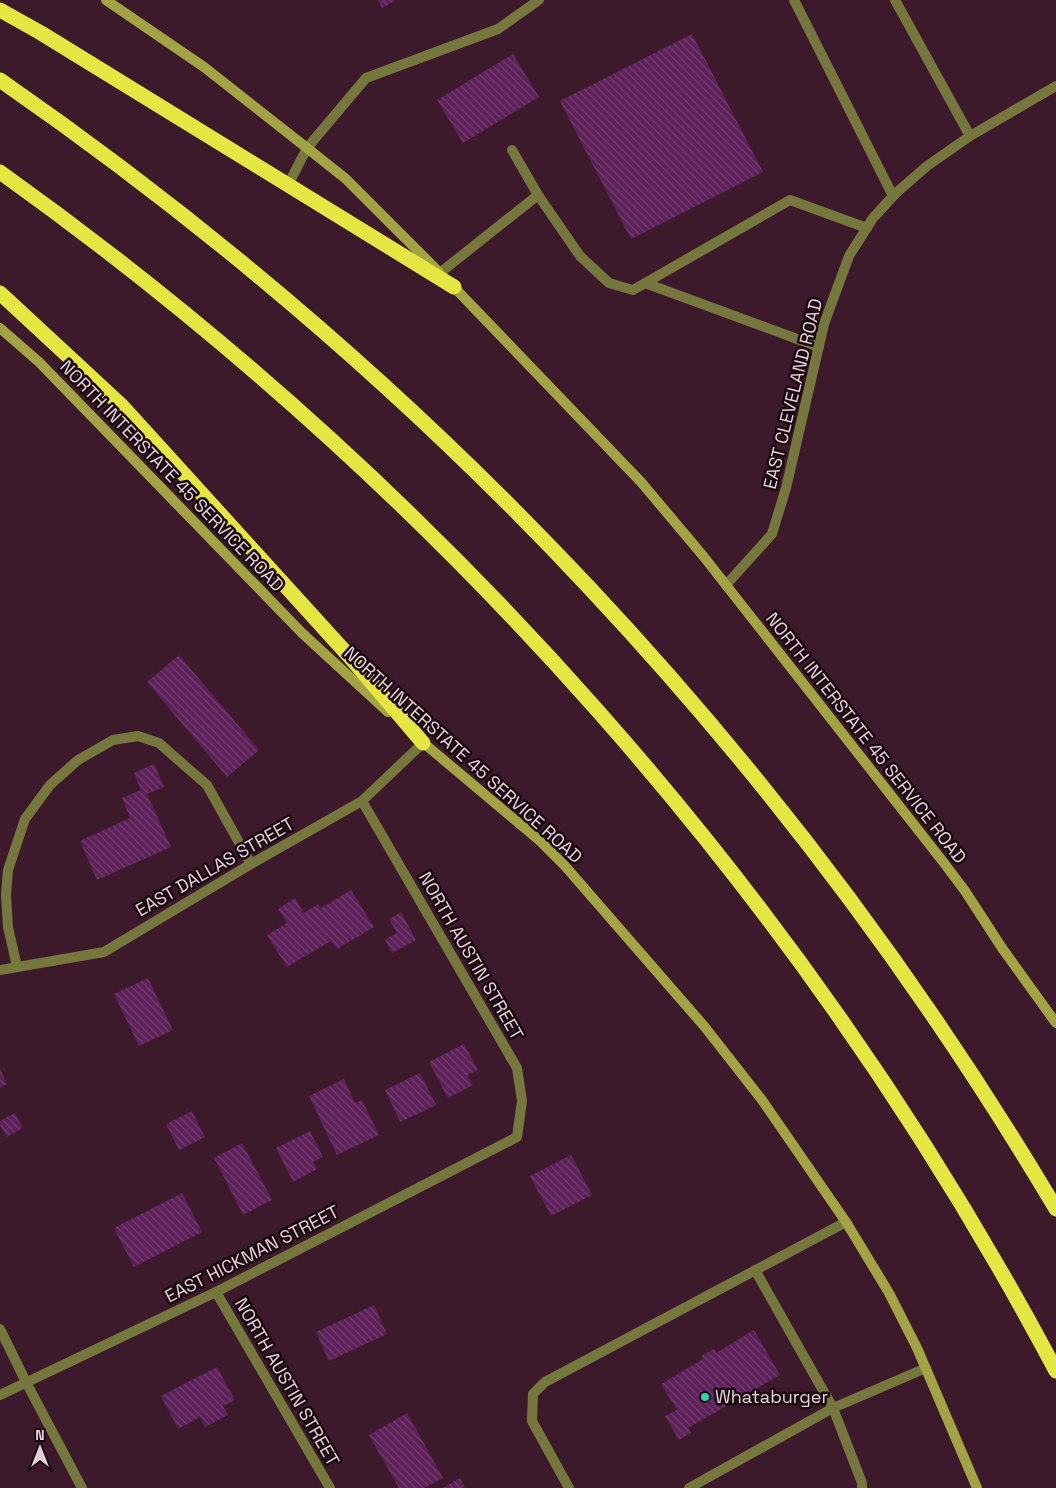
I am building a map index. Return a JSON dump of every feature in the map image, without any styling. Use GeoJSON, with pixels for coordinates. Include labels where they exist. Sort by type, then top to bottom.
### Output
{"type":"FeatureCollection","features":[{"type":"Feature","properties":{"kind":"highway"},"geometry":{"type":"LineString","coordinates":[[0,10],[438,274],[454,287]]}},
{"type":"Feature","properties":{"kind":"highway"},"geometry":{"type":"LineString","coordinates":[[0,80],[162,198],[315,323],[391,390],[460,455],[582,579],[704,715],[791,822],[850,899],[965,1063],[1056,1209]]}},
{"type":"Feature","properties":{"kind":"highway"},"geometry":{"type":"LineString","coordinates":[[0,172],[160,292],[307,417],[449,552],[590,701],[663,786],[744,889],[849,1031],[967,1213],[1056,1370]]}},
{"type":"Feature","properties":{"kind":"highway"},"geometry":{"type":"LineString","coordinates":[[0,293],[122,406],[349,656],[423,743]]}},
{"type":"Feature","properties":{"kind":"main road"},"geometry":{"type":"LineString","coordinates":[[106,0],[204,67],[346,179],[438,274]]}},
{"type":"Feature","properties":{"kind":"main road","name":"NORTH INTERSTATE 45 SERVICE ROAD"},"geometry":{"type":"LineString","coordinates":[[454,287],[641,482],[726,585],[944,863],[1056,1023]]}},
{"type":"Feature","properties":{"kind":"main road","name":"NORTH INTERSTATE 45 SERVICE ROAD"},"geometry":{"type":"LineString","coordinates":[[0,328],[39,362],[302,633],[423,743],[540,841],[565,866],[704,1026],[762,1100],[846,1222],[889,1293],[926,1368],[977,1488]]}},
{"type":"Feature","properties":{"kind":"street"},"geometry":{"type":"LineString","coordinates":[[288,185],[307,148],[366,78],[498,29],[539,0]]}},
{"type":"Feature","properties":{"kind":"street"},"geometry":{"type":"LineString","coordinates":[[794,0],[893,196]]}},
{"type":"Feature","properties":{"kind":"street"},"geometry":{"type":"LineString","coordinates":[[895,0],[970,136]]}},
{"type":"Feature","properties":{"kind":"street","name":"EAST CLEVELAND ROAD"},"geometry":{"type":"LineString","coordinates":[[726,585],[772,534],[786,488],[824,324],[849,256],[873,218],[893,196],[927,166],[970,136],[1056,86]]}},
{"type":"Feature","properties":{"kind":"street"},"geometry":{"type":"LineString","coordinates":[[512,150],[538,195],[580,256],[609,283],[633,290],[790,200],[867,228]]}},
{"type":"Feature","properties":{"kind":"street"},"geometry":{"type":"LineString","coordinates":[[438,274],[538,195]]}},
{"type":"Feature","properties":{"kind":"street"},"geometry":{"type":"LineString","coordinates":[[645,283],[818,347]]}},
{"type":"Feature","properties":{"kind":"street"},"geometry":{"type":"LineString","coordinates":[[17,967],[8,927],[6,895],[8,870],[25,820],[50,785],[78,760],[113,740],[138,736],[159,743],[207,785],[251,864]]}},
{"type":"Feature","properties":{"kind":"street","name":"EAST DALLAS STREET"},"geometry":{"type":"LineString","coordinates":[[0,970],[104,952],[251,864],[362,801],[423,743]]}},
{"type":"Feature","properties":{"kind":"street","name":"NORTH AUSTIN STREET"},"geometry":{"type":"LineString","coordinates":[[362,801],[517,1068],[522,1101],[517,1137]]}},
{"type":"Feature","properties":{"kind":"street","name":"EAST HICKMAN STREET"},"geometry":{"type":"LineString","coordinates":[[0,1395],[216,1292],[517,1137]]}},
{"type":"Feature","properties":{"kind":"street"},"geometry":{"type":"LineString","coordinates":[[569,1488],[532,1421],[533,1394],[545,1382],[846,1222]]}},
{"type":"Feature","properties":{"kind":"street"},"geometry":{"type":"LineString","coordinates":[[755,1270],[833,1408],[862,1483],[862,1488]]}},
{"type":"Feature","properties":{"kind":"street","name":"NORTH AUSTIN STREET"},"geometry":{"type":"LineString","coordinates":[[216,1292],[330,1488]]}},
{"type":"Feature","properties":{"kind":"street"},"geometry":{"type":"LineString","coordinates":[[0,1329],[82,1488]]}},
{"type":"Feature","properties":{"kind":"street"},"geometry":{"type":"LineString","coordinates":[[689,1488],[833,1408],[926,1368]]}},
{"type":"Feature","properties":{"kind":"building"},"geometry":{"type":"Polygon","coordinates":[[[378,0],[396,0],[382,8],[378,0]]]}},
{"type":"Feature","properties":{"kind":"building"},"geometry":{"type":"Polygon","coordinates":[[[692,34],[763,172],[631,239],[560,101],[692,34]]]}},
{"type":"Feature","properties":{"kind":"building"},"geometry":{"type":"Polygon","coordinates":[[[513,54],[539,97],[463,143],[437,100],[513,54]]]}},
{"type":"Feature","properties":{"kind":"building"},"geometry":{"type":"Polygon","coordinates":[[[179,655],[259,750],[227,777],[147,682],[179,655]]]}},
{"type":"Feature","properties":{"kind":"building"},"geometry":{"type":"Polygon","coordinates":[[[154,764],[164,787],[147,794],[171,847],[97,880],[80,841],[130,818],[122,798],[141,790],[134,773],[154,764]]]}},
{"type":"Feature","properties":{"kind":"building"},"geometry":{"type":"Polygon","coordinates":[[[351,890],[374,927],[337,949],[331,941],[287,967],[267,935],[287,923],[278,909],[295,898],[304,913],[318,904],[321,908],[351,890]]]}},
{"type":"Feature","properties":{"kind":"building"},"geometry":{"type":"Polygon","coordinates":[[[401,912],[416,940],[392,953],[385,940],[397,933],[389,919],[401,912]]]}},
{"type":"Feature","properties":{"kind":"building"},"geometry":{"type":"Polygon","coordinates":[[[148,978],[173,1030],[139,1046],[114,994],[148,978]]]}},
{"type":"Feature","properties":{"kind":"building"},"geometry":{"type":"Polygon","coordinates":[[[464,1044],[478,1070],[467,1075],[473,1085],[448,1098],[429,1062],[464,1044]]]}},
{"type":"Feature","properties":{"kind":"building"},"geometry":{"type":"Polygon","coordinates":[[[0,1069],[7,1084],[0,1088],[0,1069]]]}},
{"type":"Feature","properties":{"kind":"building"},"geometry":{"type":"Polygon","coordinates":[[[420,1073],[436,1105],[400,1122],[385,1090],[420,1073]]]}},
{"type":"Feature","properties":{"kind":"building"},"geometry":{"type":"Polygon","coordinates":[[[344,1079],[355,1103],[362,1100],[379,1135],[337,1155],[309,1096],[344,1079]]]}},
{"type":"Feature","properties":{"kind":"building"},"geometry":{"type":"Polygon","coordinates":[[[192,1111],[205,1137],[179,1150],[166,1124],[192,1111]]]}},
{"type":"Feature","properties":{"kind":"building"},"geometry":{"type":"Polygon","coordinates":[[[15,1113],[23,1128],[7,1137],[0,1125],[0,1121],[15,1113]]]}},
{"type":"Feature","properties":{"kind":"building"},"geometry":{"type":"Polygon","coordinates":[[[310,1131],[323,1157],[313,1162],[317,1169],[293,1182],[276,1148],[310,1131]]]}},
{"type":"Feature","properties":{"kind":"building"},"geometry":{"type":"Polygon","coordinates":[[[242,1143],[272,1200],[243,1215],[214,1158],[242,1143]]]}},
{"type":"Feature","properties":{"kind":"building"},"geometry":{"type":"Polygon","coordinates":[[[571,1155],[592,1195],[551,1216],[530,1176],[571,1155]]]}},
{"type":"Feature","properties":{"kind":"building"},"geometry":{"type":"Polygon","coordinates":[[[182,1193],[202,1232],[134,1267],[114,1228],[182,1193]]]}},
{"type":"Feature","properties":{"kind":"building"},"geometry":{"type":"Polygon","coordinates":[[[374,1305],[387,1334],[329,1361],[316,1332],[374,1305]]]}},
{"type":"Feature","properties":{"kind":"building","name":"Whataburger"},"geometry":{"type":"Polygon","coordinates":[[[754,1330],[780,1375],[688,1428],[691,1433],[679,1440],[665,1416],[677,1410],[661,1384],[703,1359],[701,1356],[714,1349],[716,1353],[754,1330]]]}},
{"type":"Feature","properties":{"kind":"building"},"geometry":{"type":"Polygon","coordinates":[[[217,1367],[235,1400],[223,1406],[228,1415],[205,1427],[200,1417],[178,1429],[161,1396],[217,1367]]]}},
{"type":"Feature","properties":{"kind":"building"},"geometry":{"type":"Polygon","coordinates":[[[407,1413],[443,1478],[424,1488],[399,1488],[369,1435],[407,1413]]]}},
{"type":"Feature","properties":{"kind":"building"},"geometry":{"type":"Polygon","coordinates":[[[460,1478],[465,1488],[443,1488],[460,1478]]]}},
{"type":"Feature","properties":{"kind":"place","name":"Whataburger"},"geometry":{"type":"Point","coordinates":[705,1397]}}]}
